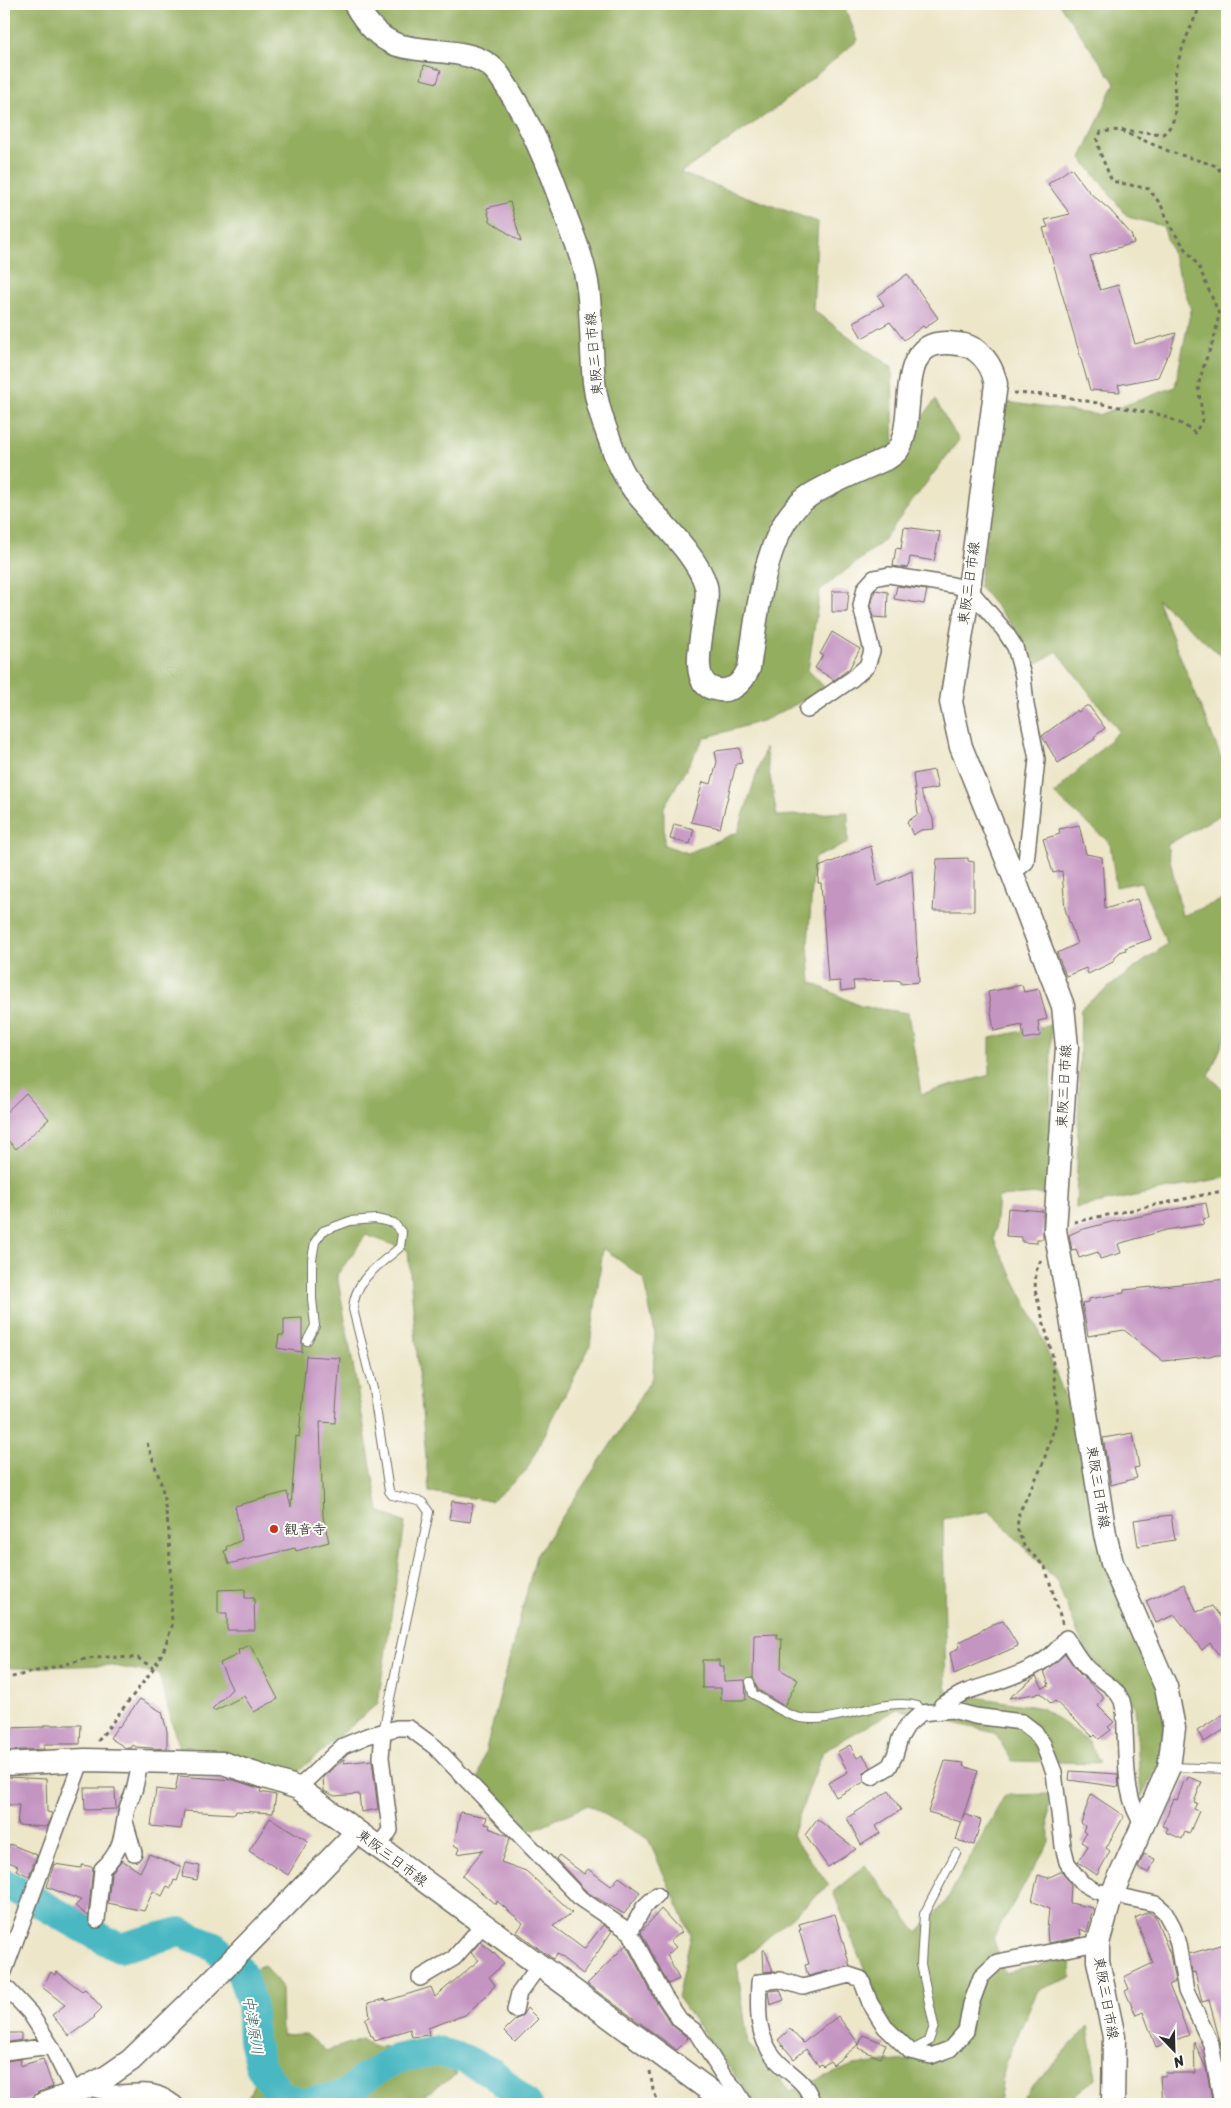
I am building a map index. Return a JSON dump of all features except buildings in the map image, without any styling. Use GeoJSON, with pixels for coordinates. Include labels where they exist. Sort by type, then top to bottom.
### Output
{"type":"FeatureCollection","features":[{"type":"Feature","properties":{"kind":"main road","name":"東阪三日市線"},"geometry":{"type":"LineString","coordinates":[[355,4],[375,30],[385,39],[397,45],[461,55],[491,66],[509,91],[534,136],[550,171],[580,253],[588,287],[594,383],[609,439],[630,483],[694,561],[706,586],[707,604],[699,664],[700,676],[711,689],[732,688],[744,678],[749,668],[764,577],[779,533],[791,512],[809,496],[888,458],[897,451],[903,439],[911,373],[920,353],[931,346],[943,343],[963,344],[973,348],[992,368],[996,384],[969,590],[951,702],[961,747],[1063,1006],[1067,1047],[1056,1239],[1071,1318],[1105,1534],[1112,1563],[1166,1687],[1174,1728],[1169,1767],[1112,1894],[1098,1943],[1098,1961],[1114,2038],[1113,2104]]}},
{"type":"Feature","properties":{"kind":"main road","name":"東阪三日市線"},"geometry":{"type":"LineString","coordinates":[[4,1764],[84,1760],[224,1763],[298,1788],[728,2104]]}},
{"type":"Feature","properties":{"kind":"main road"},"geometry":{"type":"LineString","coordinates":[[42,2104],[80,2095],[131,2060],[211,1982],[357,1832]]}},
{"type":"Feature","properties":{"kind":"street"},"geometry":{"type":"LineString","coordinates":[[807,710],[852,679],[867,666],[872,651],[861,606],[866,588],[874,578],[889,575],[952,584],[969,590],[1015,647],[1023,676],[1026,705],[1037,759],[1026,862],[1020,867],[1011,870]]}},
{"type":"Feature","properties":{"kind":"street"},"geometry":{"type":"LineString","coordinates":[[943,1711],[942,1705],[964,1693],[1005,1681],[1042,1662],[1058,1651],[1066,1638],[1087,1668],[1117,1693],[1121,1700],[1124,1713],[1128,1788],[1137,1815],[1143,1825]]}},
{"type":"Feature","properties":{"kind":"street"},"geometry":{"type":"LineString","coordinates":[[872,1777],[888,1767],[904,1732],[921,1713],[952,1710],[975,1716],[1022,1722],[1035,1732],[1043,1744],[1054,1772],[1067,1862],[1082,1883],[1096,1891],[1156,1904],[1165,1912],[1178,1944],[1186,1991],[1211,2044],[1222,2104]]}},
{"type":"Feature","properties":{"kind":"street"},"geometry":{"type":"LineString","coordinates":[[298,1788],[343,1746],[397,1728],[409,1728],[420,1735],[435,1748],[581,1899],[630,1932],[664,1996],[680,2020],[696,2032],[723,2075],[742,2099],[740,2104]]}},
{"type":"Feature","properties":{"kind":"street"},"geometry":{"type":"LineString","coordinates":[[378,1848],[390,1830],[382,1757],[384,1732]]}},
{"type":"Feature","properties":{"kind":"street"},"geometry":{"type":"LineString","coordinates":[[4,1972],[80,1765],[84,1760]]}},
{"type":"Feature","properties":{"kind":"street"},"geometry":{"type":"LineString","coordinates":[[134,1853],[126,1823],[126,1813],[135,1787],[140,1760]]}},
{"type":"Feature","properties":{"kind":"street"},"geometry":{"type":"LineString","coordinates":[[97,1920],[102,1869],[110,1862],[116,1852],[126,1823]]}},
{"type":"Feature","properties":{"kind":"street"},"geometry":{"type":"LineString","coordinates":[[630,1932],[644,1907],[657,1895]]}},
{"type":"Feature","properties":{"kind":"street"},"geometry":{"type":"LineString","coordinates":[[420,1978],[454,1958],[483,1925]]}},
{"type":"Feature","properties":{"kind":"street"},"geometry":{"type":"LineString","coordinates":[[813,2104],[803,2082],[774,2058],[764,2039],[758,2015],[759,1982],[780,1980],[803,1987],[849,1975],[861,1979],[870,2003],[885,2027],[910,2051],[932,2056],[950,2049],[966,2031],[972,2004],[982,1977],[997,1962],[1098,1943]]}},
{"type":"Feature","properties":{"kind":"street"},"geometry":{"type":"LineString","coordinates":[[516,2010],[519,1993],[539,1966]]}},
{"type":"Feature","properties":{"kind":"street"},"geometry":{"type":"LineString","coordinates":[[4,1984],[30,2013],[80,2095],[148,2091],[160,2094],[175,2104]]}},
{"type":"Feature","properties":{"kind":"street"},"geometry":{"type":"LineString","coordinates":[[4,2052],[51,2046]]}},
{"type":"Feature","properties":{"kind":"lane"},"geometry":{"type":"LineString","coordinates":[[307,1341],[315,1326],[312,1266],[315,1242],[323,1231],[350,1221],[376,1219],[394,1224],[402,1233],[400,1247],[368,1274],[354,1297],[353,1309],[373,1389],[389,1491],[392,1494],[422,1502],[428,1512],[384,1732]]}},
{"type":"Feature","properties":{"kind":"lane"},"geometry":{"type":"LineString","coordinates":[[750,1682],[753,1694],[800,1718],[822,1719],[910,1703],[918,1706],[921,1713]]}},
{"type":"Feature","properties":{"kind":"lane"},"geometry":{"type":"LineString","coordinates":[[1169,1767],[1227,1769]]}},
{"type":"Feature","properties":{"kind":"lane"},"geometry":{"type":"LineString","coordinates":[[910,2051],[929,2041],[934,2026],[921,1964],[924,1914],[956,1853]]}},
{"type":"Feature","properties":{"kind":"path"},"geometry":{"type":"LineString","coordinates":[[996,384],[1010,393],[1060,396],[1162,415],[1184,424],[1195,433],[1203,419],[1198,386],[1214,339],[1219,314],[1199,267],[1174,231],[1161,205],[1149,189],[1112,181],[1100,153],[1097,139],[1101,132],[1119,130],[1163,134],[1171,127],[1175,113],[1175,77],[1182,49],[1201,4]]}},
{"type":"Feature","properties":{"kind":"path"},"geometry":{"type":"LineString","coordinates":[[1119,130],[1171,152],[1217,166],[1227,183]]}},
{"type":"Feature","properties":{"kind":"path"},"geometry":{"type":"LineString","coordinates":[[1066,1638],[1045,1566],[1024,1546],[1018,1528],[1018,1513],[1042,1466],[1058,1416],[1052,1354],[1035,1290],[1036,1271],[1044,1255],[1056,1239],[1073,1222],[1227,1190]]}},
{"type":"Feature","properties":{"kind":"path"},"geometry":{"type":"LineString","coordinates":[[84,1760],[153,1668],[163,1652],[172,1626],[169,1532],[162,1486],[146,1440]]}},
{"type":"Feature","properties":{"kind":"path"},"geometry":{"type":"LineString","coordinates":[[4,1679],[86,1659],[108,1657],[138,1658],[153,1668]]}},
{"type":"Feature","properties":{"kind":"path"},"geometry":{"type":"LineString","coordinates":[[657,2053],[650,2064],[653,2090],[659,2104]]}},
{"type":"Feature","properties":{"kind":"green space"},"geometry":{"type":"Polygon","coordinates":[[[4,4],[843,4],[858,40],[779,106],[680,173],[818,222],[813,310],[892,368],[894,457],[935,400],[959,440],[880,544],[820,590],[808,670],[826,689],[765,720],[704,738],[664,807],[664,845],[688,853],[738,832],[765,748],[777,816],[848,812],[848,843],[814,858],[808,946],[811,982],[860,1006],[908,1013],[921,1094],[990,1075],[990,1038],[1051,1025],[1050,1193],[998,1197],[994,1240],[1036,1323],[1078,1430],[1165,1713],[1160,1762],[1141,1797],[1135,1707],[1085,1650],[1056,1580],[990,1511],[943,1519],[946,1692],[1042,1708],[1089,1741],[1100,1763],[1012,1761],[995,1733],[897,1709],[823,1751],[792,1835],[829,1885],[737,1964],[748,2044],[791,2091],[853,2065],[908,2060],[872,1988],[833,1892],[865,1865],[918,1933],[945,1903],[1005,1795],[1048,1794],[1049,1842],[993,1938],[1005,1973],[1070,1957],[1072,1977],[1038,1990],[1005,2063],[999,2104],[756,2104],[677,1997],[691,1935],[648,1839],[588,1805],[530,1831],[478,1780],[536,1556],[619,1432],[653,1376],[655,1333],[643,1278],[603,1248],[590,1346],[526,1471],[492,1501],[429,1492],[408,1250],[366,1235],[337,1275],[379,1511],[405,1523],[378,1703],[292,1777],[179,1749],[159,1674],[107,1665],[4,1667],[4,4]]]}},
{"type":"Feature","properties":{"kind":"green space"},"geometry":{"type":"Polygon","coordinates":[[[1059,4],[1227,4],[1227,661],[1157,599],[1227,772],[1227,811],[1167,845],[1182,916],[1227,898],[1227,1033],[1209,1076],[1227,1093],[1227,1177],[1076,1208],[1081,1008],[1167,944],[1141,882],[1116,887],[1110,843],[1054,794],[1119,731],[1057,651],[1028,669],[1021,636],[979,586],[1006,402],[1098,415],[1175,387],[1191,309],[1163,226],[1128,217],[1081,158],[1115,83],[1059,4]]]}},
{"type":"Feature","properties":{"kind":"green space"},"geometry":{"type":"Polygon","coordinates":[[[264,1965],[281,1986],[282,2035],[306,2034],[326,2051],[362,2039],[372,2046],[387,2047],[366,2069],[385,2083],[408,2063],[433,2057],[457,2074],[411,2104],[245,2104],[256,2079],[266,2043],[249,1970],[264,1965]]]}},
{"type":"Feature","properties":{"kind":"green space"},"geometry":{"type":"Polygon","coordinates":[[[1088,2026],[1096,2078],[1063,2104],[1017,2104],[1088,2026]]]}},
{"type":"Feature","properties":{"kind":"waterway","name":"中津原川"},"geometry":{"type":"LineString","coordinates":[[4,1883],[119,1948],[180,1932],[214,1946],[241,1972],[251,2002],[253,2040],[260,2066],[282,2097],[306,2103],[347,2094],[367,2076],[396,2059],[435,2051],[464,2059],[493,2073],[527,2104]]}},
{"type":"Feature","properties":{"kind":"place","name":"観音寺"},"geometry":{"type":"Point","coordinates":[274,1529]}}]}
